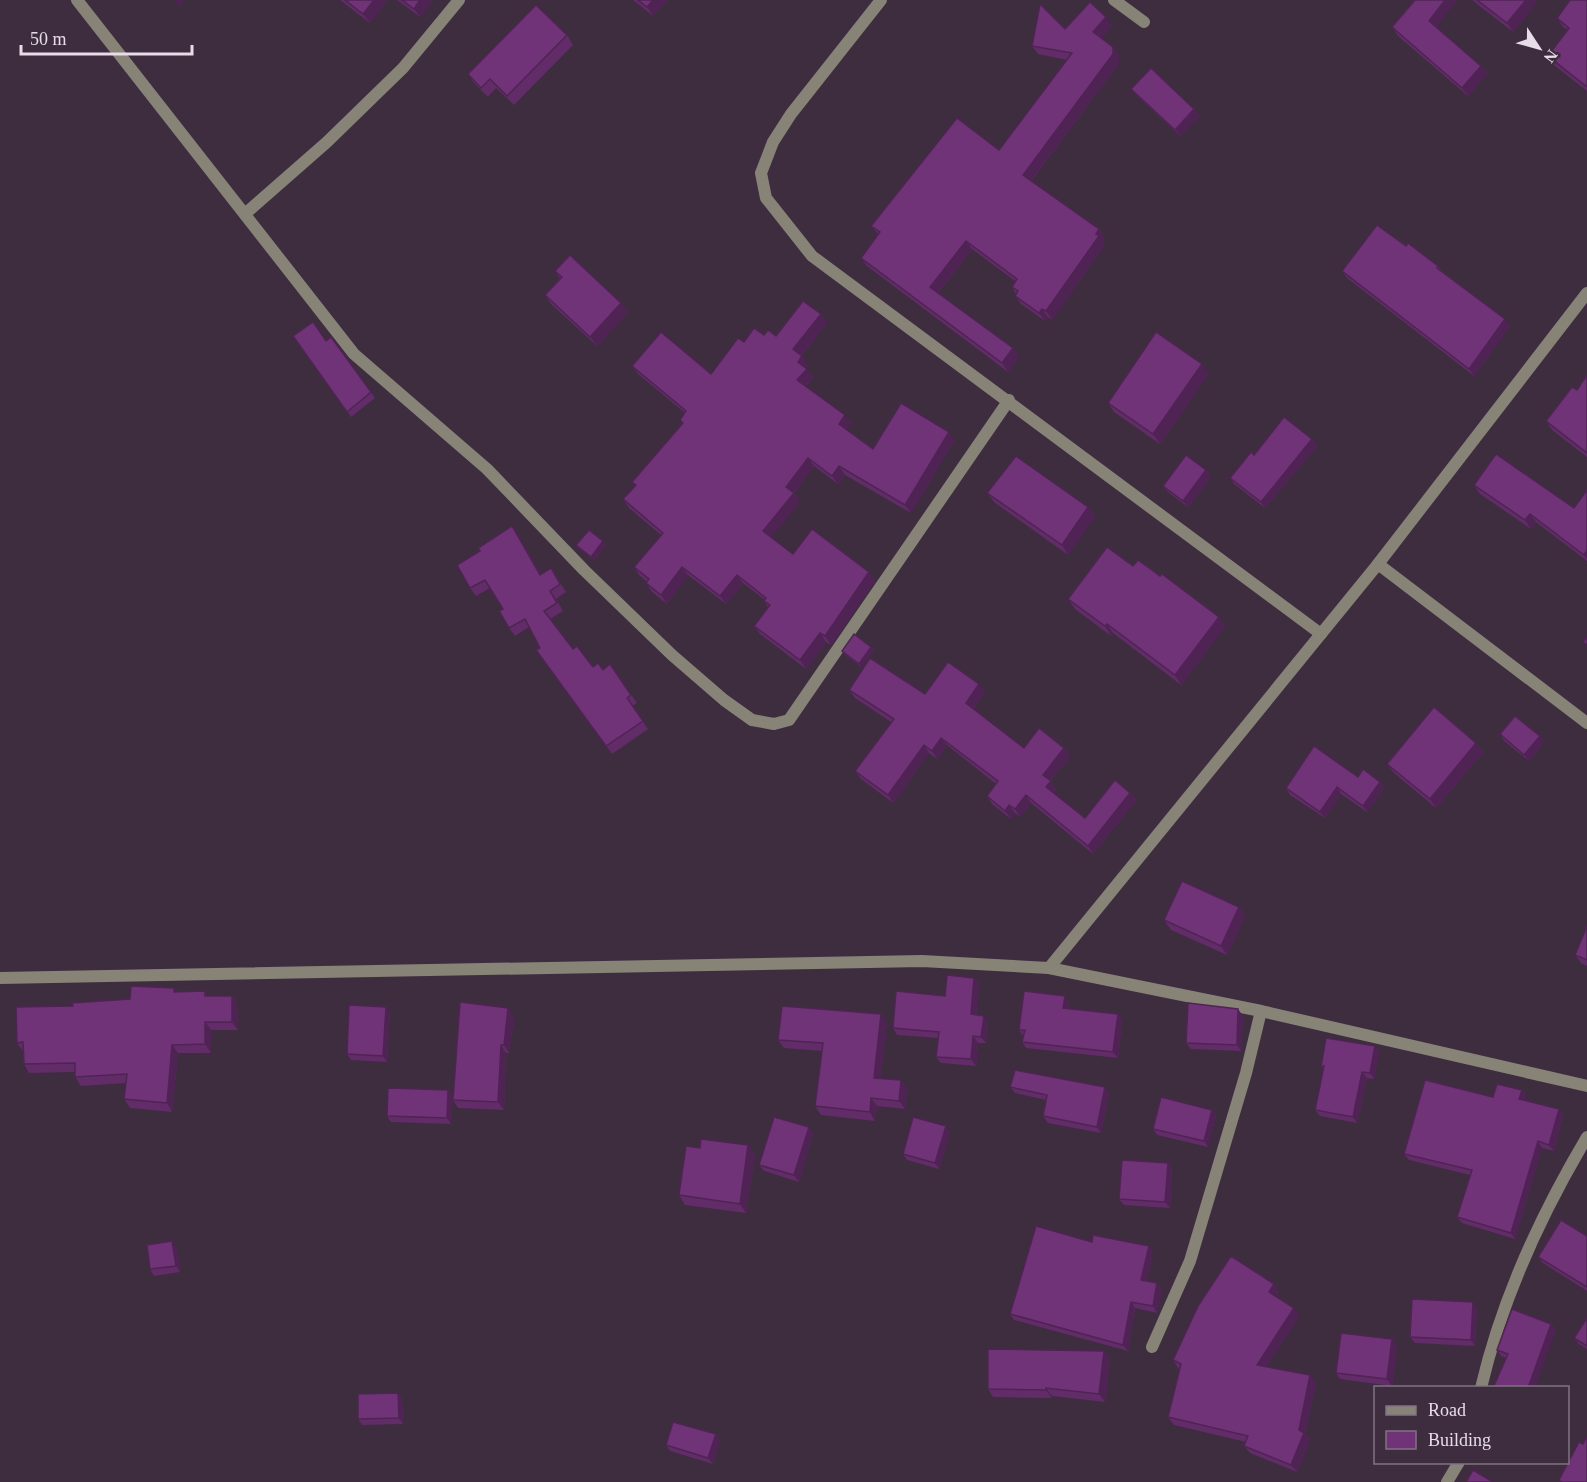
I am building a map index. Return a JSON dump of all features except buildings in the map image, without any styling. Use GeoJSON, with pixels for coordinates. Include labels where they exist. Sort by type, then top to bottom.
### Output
{"type":"FeatureCollection","features":[{"type":"Feature","properties":{"kind":"street"},"geometry":{"type":"LineString","coordinates":[[77,0],[246,213],[300,288],[354,354],[487,469],[584,570],[672,656],[752,720],[774,724],[789,720],[1009,400]]}},
{"type":"Feature","properties":{"kind":"street"},"geometry":{"type":"LineString","coordinates":[[246,213],[327,142],[403,68],[459,0]]}},
{"type":"Feature","properties":{"kind":"street"},"geometry":{"type":"LineString","coordinates":[[881,0],[772,142],[761,173],[766,198],[812,256],[1009,400],[1321,634]]}},
{"type":"Feature","properties":{"kind":"street"},"geometry":{"type":"LineString","coordinates":[[1114,0],[1144,22]]}},
{"type":"Feature","properties":{"kind":"street"},"geometry":{"type":"LineString","coordinates":[[1049,968],[1378,564],[1587,293]]}},
{"type":"Feature","properties":{"kind":"street"},"geometry":{"type":"LineString","coordinates":[[1378,564],[1587,723]]}},
{"type":"Feature","properties":{"kind":"street"},"geometry":{"type":"LineString","coordinates":[[0,978],[922,961],[1049,968],[1261,1011],[1587,1086]]}},
{"type":"Feature","properties":{"kind":"street"},"geometry":{"type":"LineString","coordinates":[[1152,1347],[1190,1261],[1246,1073],[1261,1011]]}},
{"type":"Feature","properties":{"kind":"street"},"geometry":{"type":"LineString","coordinates":[[1481,1386],[1494,1333],[1522,1261],[1552,1197],[1587,1137]]}},
{"type":"Feature","properties":{"kind":"street"},"geometry":{"type":"LineString","coordinates":[[1447,1482],[1458,1464]]}}]}
